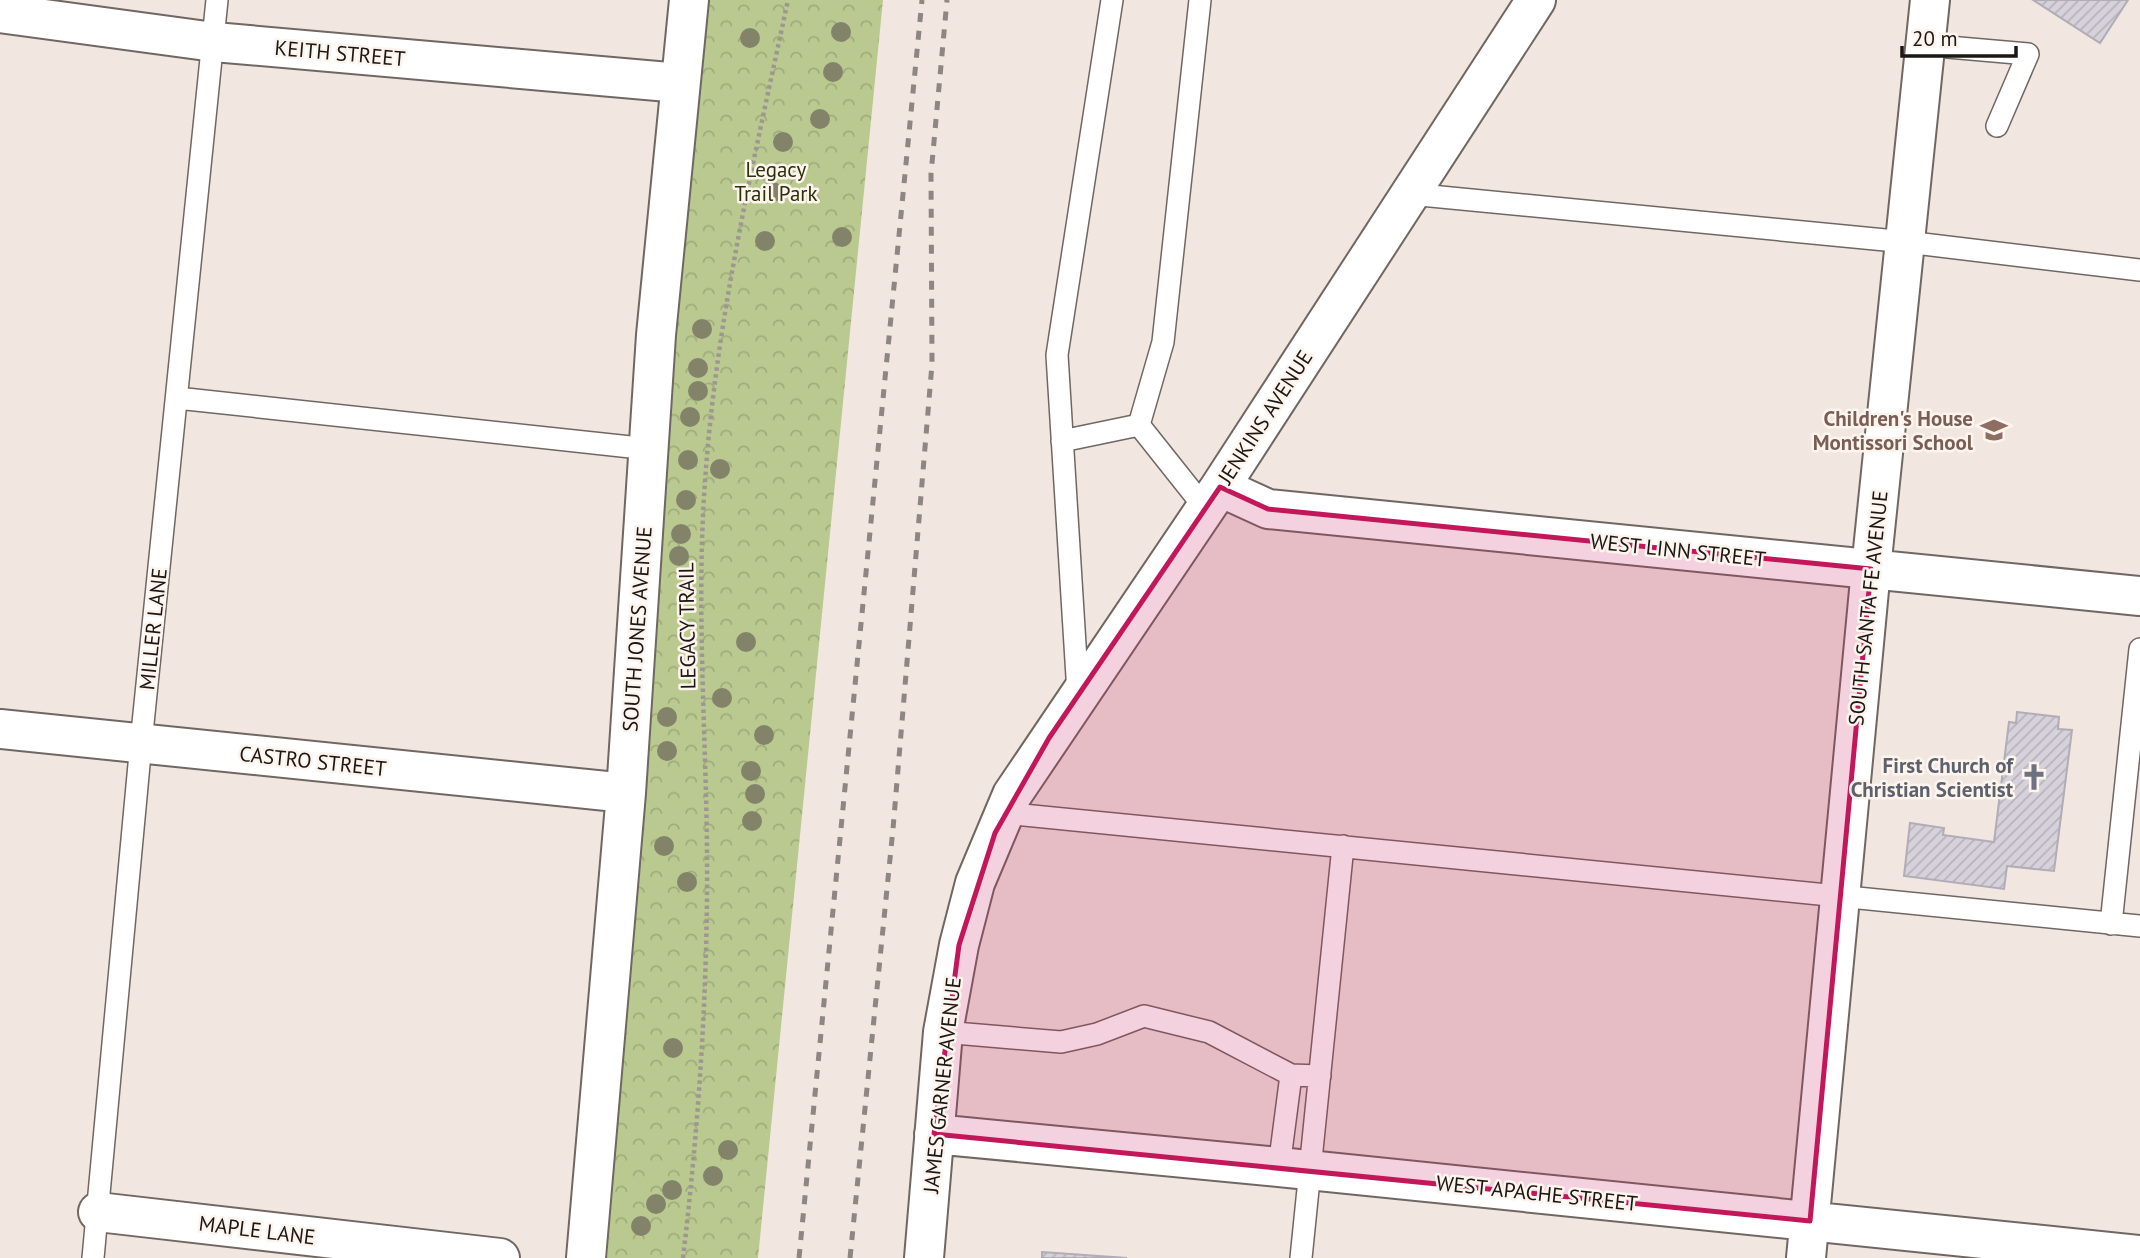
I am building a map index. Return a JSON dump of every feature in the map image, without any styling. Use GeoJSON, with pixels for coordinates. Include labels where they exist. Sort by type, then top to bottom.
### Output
{"type":"FeatureCollection","features":[{"type":"Feature","properties":{"kind":"street","name":"SOUTH JONES AVENUE"},"geometry":{"type":"LineString","coordinates":[[586,1258],[626,793],[656,335],[689,0]]}},
{"type":"Feature","properties":{"kind":"street","name":"JENKINS AVENUE"},"geometry":{"type":"LineString","coordinates":[[999,823],[1012,795],[1212,498],[1536,0]]}},
{"type":"Feature","properties":{"kind":"street","name":"SOUTH SANTA FE AVENUE"},"geometry":{"type":"LineString","coordinates":[[1806,1258],[1871,569],[1930,0]]}},
{"type":"Feature","properties":{"kind":"street","name":"KEITH STREET"},"geometry":{"type":"LineString","coordinates":[[0,13],[214,42],[680,83]]}},
{"type":"Feature","properties":{"kind":"street","name":"WEST LINN STREET"},"geometry":{"type":"LineString","coordinates":[[1212,498],[1268,509],[2140,596]]}},
{"type":"Feature","properties":{"kind":"street","name":"CASTRO STREET"},"geometry":{"type":"LineString","coordinates":[[0,729],[626,793]]}},
{"type":"Feature","properties":{"kind":"street","name":"JAMES GARNER AVENUE"},"geometry":{"type":"LineString","coordinates":[[924,1258],[943,1032],[962,932],[975,883],[999,823]]}},
{"type":"Feature","properties":{"kind":"street","name":"WEST APACHE STREET"},"geometry":{"type":"LineString","coordinates":[[934,1134],[2140,1255]]}},
{"type":"Feature","properties":{"kind":"street","name":"MAPLE LANE"},"geometry":{"type":"LineString","coordinates":[[98,1212],[499,1258]]}},
{"type":"Feature","properties":{"kind":"lane","name":"MILLER LANE"},"geometry":{"type":"LineString","coordinates":[[93,1258],[141,743],[217,0]]}},
{"type":"Feature","properties":{"kind":"lane"},"geometry":{"type":"LineString","coordinates":[[1079,695],[1057,355],[1112,0]]}},
{"type":"Feature","properties":{"kind":"lane"},"geometry":{"type":"LineString","coordinates":[[1139,425],[1163,342],[1200,0]]}},
{"type":"Feature","properties":{"kind":"lane"},"geometry":{"type":"LineString","coordinates":[[1925,45],[2028,54],[1997,126]]}},
{"type":"Feature","properties":{"kind":"lane"},"geometry":{"type":"LineString","coordinates":[[1410,194],[1906,243],[2140,270]]}},
{"type":"Feature","properties":{"kind":"lane"},"geometry":{"type":"LineString","coordinates":[[177,398],[649,449]]}},
{"type":"Feature","properties":{"kind":"lane"},"geometry":{"type":"LineString","coordinates":[[1062,441],[1139,425]]}},
{"type":"Feature","properties":{"kind":"lane"},"geometry":{"type":"LineString","coordinates":[[1139,425],[1212,498]]}},
{"type":"Feature","properties":{"kind":"lane"},"geometry":{"type":"LineString","coordinates":[[2111,923],[2140,649]]}},
{"type":"Feature","properties":{"kind":"lane"},"geometry":{"type":"LineString","coordinates":[[999,823],[1343,846],[2140,926]]}},
{"type":"Feature","properties":{"kind":"lane"},"geometry":{"type":"LineString","coordinates":[[1294,1169],[1320,1076],[1343,846]]}},
{"type":"Feature","properties":{"kind":"lane"},"geometry":{"type":"LineString","coordinates":[[943,1032],[1061,1042],[1085,1037],[1144,1016],[1209,1032],[1291,1075],[1320,1076]]}},
{"type":"Feature","properties":{"kind":"lane"},"geometry":{"type":"LineString","coordinates":[[1291,1075],[1294,1169],[1301,1258]]}},
{"type":"Feature","properties":{"kind":"path","name":"LEGACY TRAIL"},"geometry":{"type":"LineString","coordinates":[[683,1258],[703,1040],[706,951],[702,559],[710,414],[737,240],[788,0]]}},
{"type":"Feature","properties":{"kind":"highlighted area"},"geometry":{"type":"Polygon","coordinates":[[[1220,487],[1268,509],[1871,569],[1810,1221],[934,1134],[959,945],[995,833],[1049,738],[1220,487]]]}},
{"type":"Feature","properties":{"kind":"green space","name":"Legacy Trail Park"},"geometry":{"type":"Polygon","coordinates":[[[706,0],[883,0],[758,1258],[607,1258],[687,177],[706,0]]]}},
{"type":"Feature","properties":{"kind":"building"},"geometry":{"type":"Polygon","coordinates":[[[2033,0],[2128,0],[2100,43],[2033,0]]]}},
{"type":"Feature","properties":{"kind":"building","name":"First Church of Christian Scientist"},"geometry":{"type":"Polygon","coordinates":[[[2017,712],[2059,717],[2058,729],[2072,730],[2054,871],[2007,866],[2004,889],[1904,876],[1910,823],[1944,828],[1943,835],[1994,842],[2009,722],[2016,723],[2017,712]]]}},
{"type":"Feature","properties":{"kind":"building"},"geometry":{"type":"Polygon","coordinates":[[[1042,1252],[1127,1258],[1042,1258],[1042,1252]]]}},
{"type":"Feature","properties":{"kind":"railway"},"geometry":{"type":"LineString","coordinates":[[799,1258],[922,0]]}},
{"type":"Feature","properties":{"kind":"railway"},"geometry":{"type":"LineString","coordinates":[[850,1258],[893,829],[932,364],[931,174],[947,0]]}},
{"type":"Feature","properties":{"kind":"place","name":"Children's House Montissori School"},"geometry":{"type":"Point","coordinates":[1994,430]}},
{"type":"Feature","properties":{"kind":"place","name":"First Church of Christian Scientist"},"geometry":{"type":"Point","coordinates":[2034,777]}}]}
